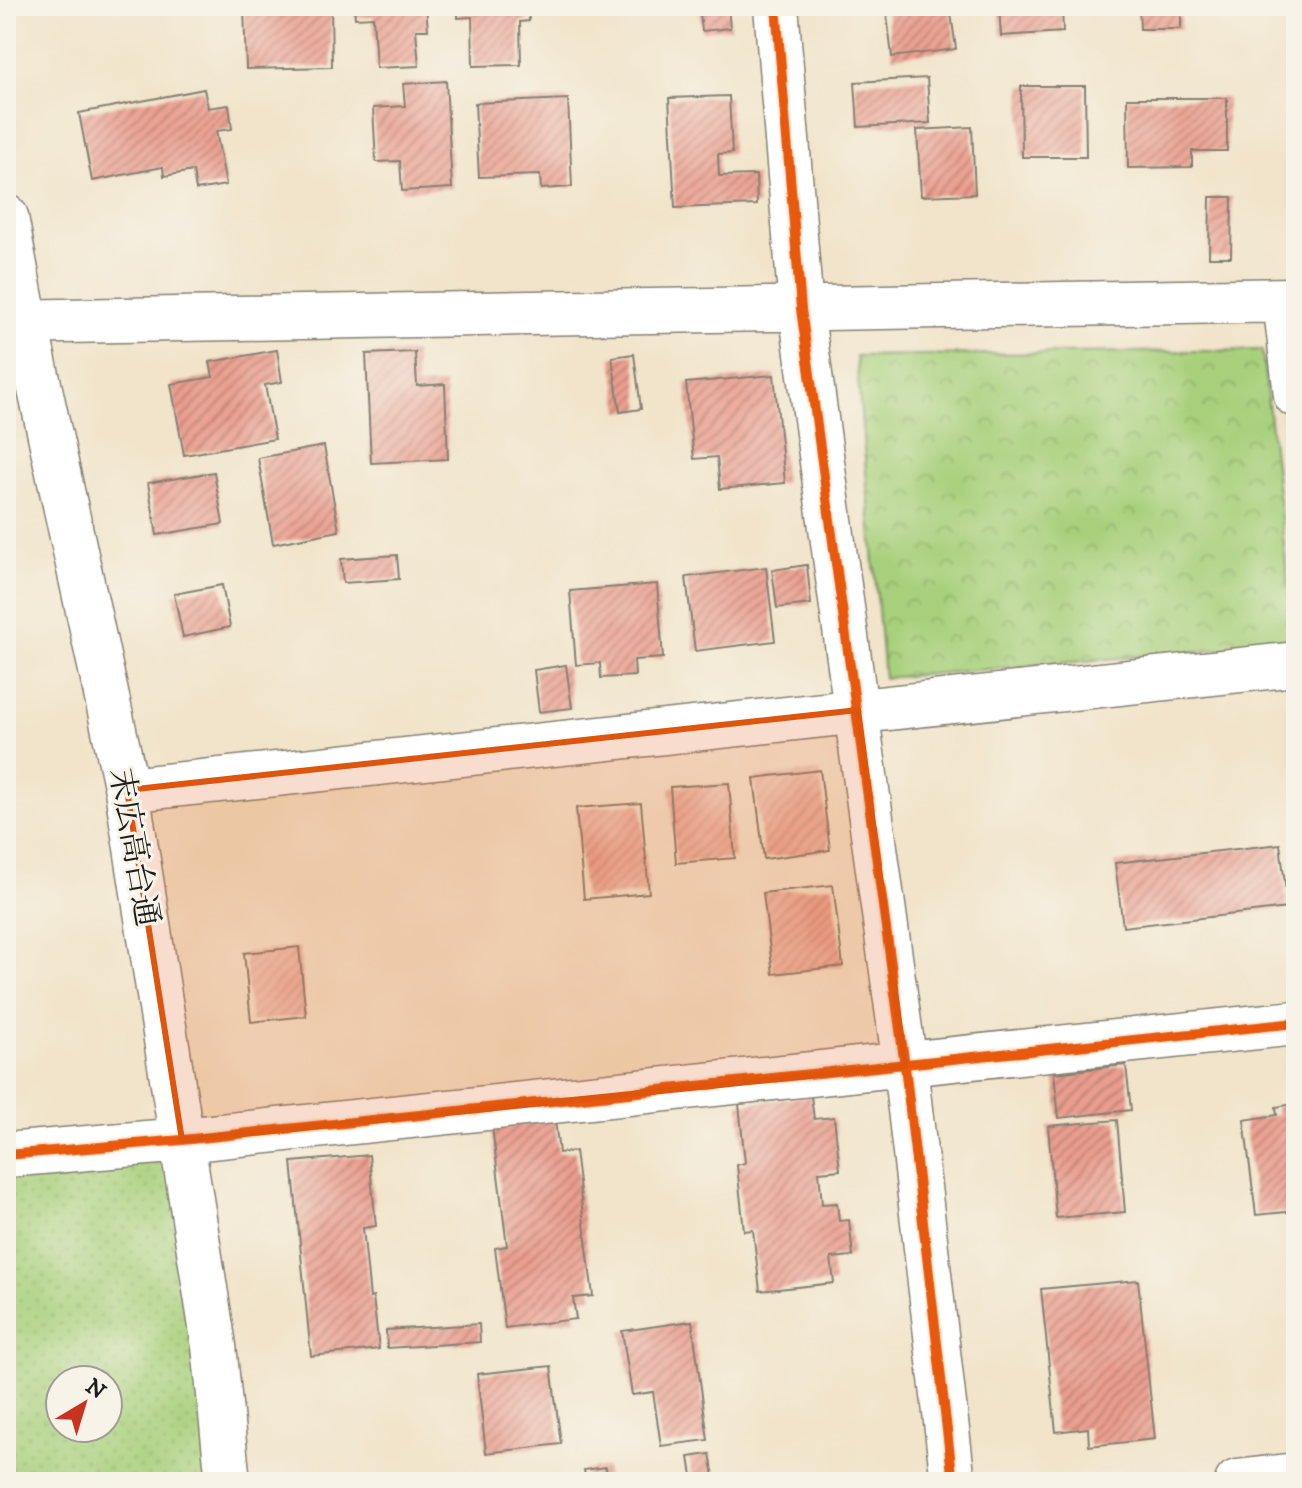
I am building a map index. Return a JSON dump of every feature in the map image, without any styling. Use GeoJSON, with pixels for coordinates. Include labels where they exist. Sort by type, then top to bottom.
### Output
{"type":"FeatureCollection","features":[{"type":"Feature","properties":{"kind":"street"},"geometry":{"type":"LineString","coordinates":[[776,6],[801,309],[905,1066],[953,1482]]}},
{"type":"Feature","properties":{"kind":"street","name":"末広高台通"},"geometry":{"type":"LineString","coordinates":[[6,217],[16,321],[127,790],[214,1346],[228,1482]]}},
{"type":"Feature","properties":{"kind":"street"},"geometry":{"type":"LineString","coordinates":[[16,321],[1290,300],[1296,395]]}},
{"type":"Feature","properties":{"kind":"street"},"geometry":{"type":"LineString","coordinates":[[127,790],[1296,664]]}},
{"type":"Feature","properties":{"kind":"street"},"geometry":{"type":"LineString","coordinates":[[6,1155],[182,1140],[1296,1023]]}},
{"type":"Feature","properties":{"kind":"street"},"geometry":{"type":"LineString","coordinates":[[1237,1482],[1296,1475]]}},
{"type":"Feature","properties":{"kind":"highlighted area"},"geometry":{"type":"Polygon","coordinates":[[[858,710],[905,1066],[182,1140],[127,790],[858,710]]]}},
{"type":"Feature","properties":{"kind":"green space"},"geometry":{"type":"Polygon","coordinates":[[[1262,350],[1295,643],[884,678],[856,356],[1262,350]]]}},
{"type":"Feature","properties":{"kind":"green space"},"geometry":{"type":"Polygon","coordinates":[[[182,1140],[228,1482],[6,1482],[6,1155],[182,1140]]]}},
{"type":"Feature","properties":{"kind":"building"},"geometry":{"type":"Polygon","coordinates":[[[244,6],[331,6],[332,67],[246,69],[244,6]]]}},
{"type":"Feature","properties":{"kind":"building"},"geometry":{"type":"Polygon","coordinates":[[[354,6],[426,6],[428,30],[416,30],[419,66],[376,68],[373,17],[355,18],[354,6]]]}},
{"type":"Feature","properties":{"kind":"building"},"geometry":{"type":"Polygon","coordinates":[[[458,6],[528,6],[529,21],[520,22],[521,65],[473,66],[472,17],[458,18],[458,6]]]}},
{"type":"Feature","properties":{"kind":"building"},"geometry":{"type":"Polygon","coordinates":[[[699,6],[728,6],[730,28],[702,31],[699,6]]]}},
{"type":"Feature","properties":{"kind":"building"},"geometry":{"type":"Polygon","coordinates":[[[886,6],[950,6],[956,49],[892,57],[886,6]]]}},
{"type":"Feature","properties":{"kind":"building"},"geometry":{"type":"Polygon","coordinates":[[[999,6],[1062,6],[1063,32],[1001,36],[999,6]]]}},
{"type":"Feature","properties":{"kind":"building"},"geometry":{"type":"Polygon","coordinates":[[[1139,6],[1181,6],[1181,29],[1140,29],[1139,6]]]}},
{"type":"Feature","properties":{"kind":"building"},"geometry":{"type":"Polygon","coordinates":[[[927,78],[930,123],[858,127],[855,82],[927,78]]]}},
{"type":"Feature","properties":{"kind":"building"},"geometry":{"type":"Polygon","coordinates":[[[446,81],[452,188],[402,191],[400,161],[376,162],[373,108],[405,106],[403,84],[446,81]]]}},
{"type":"Feature","properties":{"kind":"building"},"geometry":{"type":"Polygon","coordinates":[[[1021,86],[1085,86],[1086,157],[1022,157],[1021,86]]]}},
{"type":"Feature","properties":{"kind":"building"},"geometry":{"type":"Polygon","coordinates":[[[204,89],[208,108],[229,105],[232,129],[216,131],[226,185],[196,190],[193,171],[164,176],[163,167],[92,181],[79,113],[204,89]]]}},
{"type":"Feature","properties":{"kind":"building"},"geometry":{"type":"Polygon","coordinates":[[[729,96],[732,153],[718,154],[719,176],[756,175],[757,205],[675,208],[669,98],[729,96]]]}},
{"type":"Feature","properties":{"kind":"building"},"geometry":{"type":"Polygon","coordinates":[[[1127,98],[1227,98],[1227,151],[1192,151],[1192,167],[1128,168],[1127,98]]]}},
{"type":"Feature","properties":{"kind":"building"},"geometry":{"type":"Polygon","coordinates":[[[568,99],[572,187],[541,189],[540,175],[479,177],[475,103],[568,99]]]}},
{"type":"Feature","properties":{"kind":"building"},"geometry":{"type":"Polygon","coordinates":[[[1289,105],[1296,105],[1296,159],[1289,159],[1289,105]]]}},
{"type":"Feature","properties":{"kind":"building"},"geometry":{"type":"Polygon","coordinates":[[[972,127],[975,194],[921,196],[917,130],[972,127]]]}},
{"type":"Feature","properties":{"kind":"building"},"geometry":{"type":"Polygon","coordinates":[[[1210,197],[1232,197],[1231,257],[1209,257],[1210,197]]]}},
{"type":"Feature","properties":{"kind":"building"},"geometry":{"type":"Polygon","coordinates":[[[277,350],[282,382],[265,385],[275,439],[184,455],[171,384],[213,377],[210,362],[277,350]]]}},
{"type":"Feature","properties":{"kind":"building"},"geometry":{"type":"Polygon","coordinates":[[[415,352],[417,386],[445,384],[448,459],[371,463],[366,354],[415,352]]]}},
{"type":"Feature","properties":{"kind":"building"},"geometry":{"type":"Polygon","coordinates":[[[634,354],[641,409],[620,412],[612,357],[634,354]]]}},
{"type":"Feature","properties":{"kind":"building"},"geometry":{"type":"Polygon","coordinates":[[[774,375],[785,483],[720,489],[717,457],[694,459],[686,383],[774,375]]]}},
{"type":"Feature","properties":{"kind":"building"},"geometry":{"type":"Polygon","coordinates":[[[324,446],[339,531],[273,544],[258,458],[324,446]]]}},
{"type":"Feature","properties":{"kind":"building"},"geometry":{"type":"Polygon","coordinates":[[[214,472],[223,524],[157,535],[148,483],[214,472]]]}},
{"type":"Feature","properties":{"kind":"building"},"geometry":{"type":"Polygon","coordinates":[[[397,555],[399,579],[343,583],[341,559],[397,555]]]}},
{"type":"Feature","properties":{"kind":"building"},"geometry":{"type":"Polygon","coordinates":[[[807,565],[811,604],[777,608],[772,570],[807,565]]]}},
{"type":"Feature","properties":{"kind":"building"},"geometry":{"type":"Polygon","coordinates":[[[766,567],[775,641],[695,651],[686,577],[766,567]]]}},
{"type":"Feature","properties":{"kind":"building"},"geometry":{"type":"Polygon","coordinates":[[[657,584],[663,658],[634,660],[635,676],[601,678],[600,663],[576,665],[570,591],[657,584]]]}},
{"type":"Feature","properties":{"kind":"building"},"geometry":{"type":"Polygon","coordinates":[[[222,585],[230,627],[183,637],[174,594],[222,585]]]}},
{"type":"Feature","properties":{"kind":"building"},"geometry":{"type":"Polygon","coordinates":[[[566,665],[572,708],[539,712],[534,670],[566,665]]]}},
{"type":"Feature","properties":{"kind":"building"},"geometry":{"type":"Polygon","coordinates":[[[820,770],[830,850],[764,859],[754,778],[820,770]]]}},
{"type":"Feature","properties":{"kind":"building"},"geometry":{"type":"Polygon","coordinates":[[[729,783],[735,858],[676,863],[670,787],[729,783]]]}},
{"type":"Feature","properties":{"kind":"building"},"geometry":{"type":"Polygon","coordinates":[[[641,803],[649,893],[584,899],[576,808],[641,803]]]}},
{"type":"Feature","properties":{"kind":"building"},"geometry":{"type":"Polygon","coordinates":[[[1280,844],[1288,908],[1123,927],[1115,863],[1280,844]]]}},
{"type":"Feature","properties":{"kind":"building"},"geometry":{"type":"Polygon","coordinates":[[[833,885],[843,966],[773,974],[763,893],[833,885]]]}},
{"type":"Feature","properties":{"kind":"building"},"geometry":{"type":"Polygon","coordinates":[[[299,947],[306,1016],[251,1022],[244,953],[299,947]]]}},
{"type":"Feature","properties":{"kind":"building"},"geometry":{"type":"Polygon","coordinates":[[[1126,1065],[1131,1110],[1059,1118],[1054,1073],[1126,1065]]]}},
{"type":"Feature","properties":{"kind":"building"},"geometry":{"type":"Polygon","coordinates":[[[811,1096],[814,1119],[834,1117],[840,1170],[819,1172],[822,1204],[837,1203],[839,1221],[849,1220],[853,1256],[831,1258],[834,1283],[760,1291],[753,1230],[744,1231],[737,1165],[745,1163],[739,1104],[811,1096]]]}},
{"type":"Feature","properties":{"kind":"building"},"geometry":{"type":"Polygon","coordinates":[[[1294,1104],[1296,1211],[1256,1215],[1244,1120],[1277,1115],[1276,1107],[1294,1104]]]}},
{"type":"Feature","properties":{"kind":"building"},"geometry":{"type":"Polygon","coordinates":[[[555,1120],[559,1153],[575,1151],[593,1296],[573,1298],[576,1319],[505,1328],[495,1248],[507,1246],[492,1127],[555,1120]]]}},
{"type":"Feature","properties":{"kind":"building"},"geometry":{"type":"Polygon","coordinates":[[[1117,1120],[1125,1212],[1056,1218],[1048,1126],[1117,1120]]]}},
{"type":"Feature","properties":{"kind":"building"},"geometry":{"type":"Polygon","coordinates":[[[369,1155],[376,1226],[363,1228],[379,1349],[311,1356],[292,1162],[369,1155]]]}},
{"type":"Feature","properties":{"kind":"building"},"geometry":{"type":"Polygon","coordinates":[[[1138,1280],[1155,1439],[1089,1446],[1088,1428],[1056,1432],[1041,1289],[1138,1280]]]}},
{"type":"Feature","properties":{"kind":"building"},"geometry":{"type":"Polygon","coordinates":[[[692,1321],[708,1440],[661,1446],[653,1392],[632,1395],[622,1331],[692,1321]]]}},
{"type":"Feature","properties":{"kind":"building"},"geometry":{"type":"Polygon","coordinates":[[[479,1324],[480,1342],[387,1348],[386,1330],[479,1324]]]}},
{"type":"Feature","properties":{"kind":"building"},"geometry":{"type":"Polygon","coordinates":[[[551,1366],[561,1444],[486,1453],[477,1374],[551,1366]]]}},
{"type":"Feature","properties":{"kind":"building"},"geometry":{"type":"Polygon","coordinates":[[[710,1454],[715,1482],[693,1482],[689,1457],[710,1454]]]}},
{"type":"Feature","properties":{"kind":"building"},"geometry":{"type":"Polygon","coordinates":[[[606,1467],[607,1482],[586,1482],[584,1470],[606,1467]]]}},
{"type":"Feature","properties":{"kind":"cycle path"},"geometry":{"type":"LineString","coordinates":[[776,6],[801,309],[905,1066],[953,1482]]}},
{"type":"Feature","properties":{"kind":"cycle path"},"geometry":{"type":"LineString","coordinates":[[6,1155],[182,1140],[1296,1023]]}}]}
